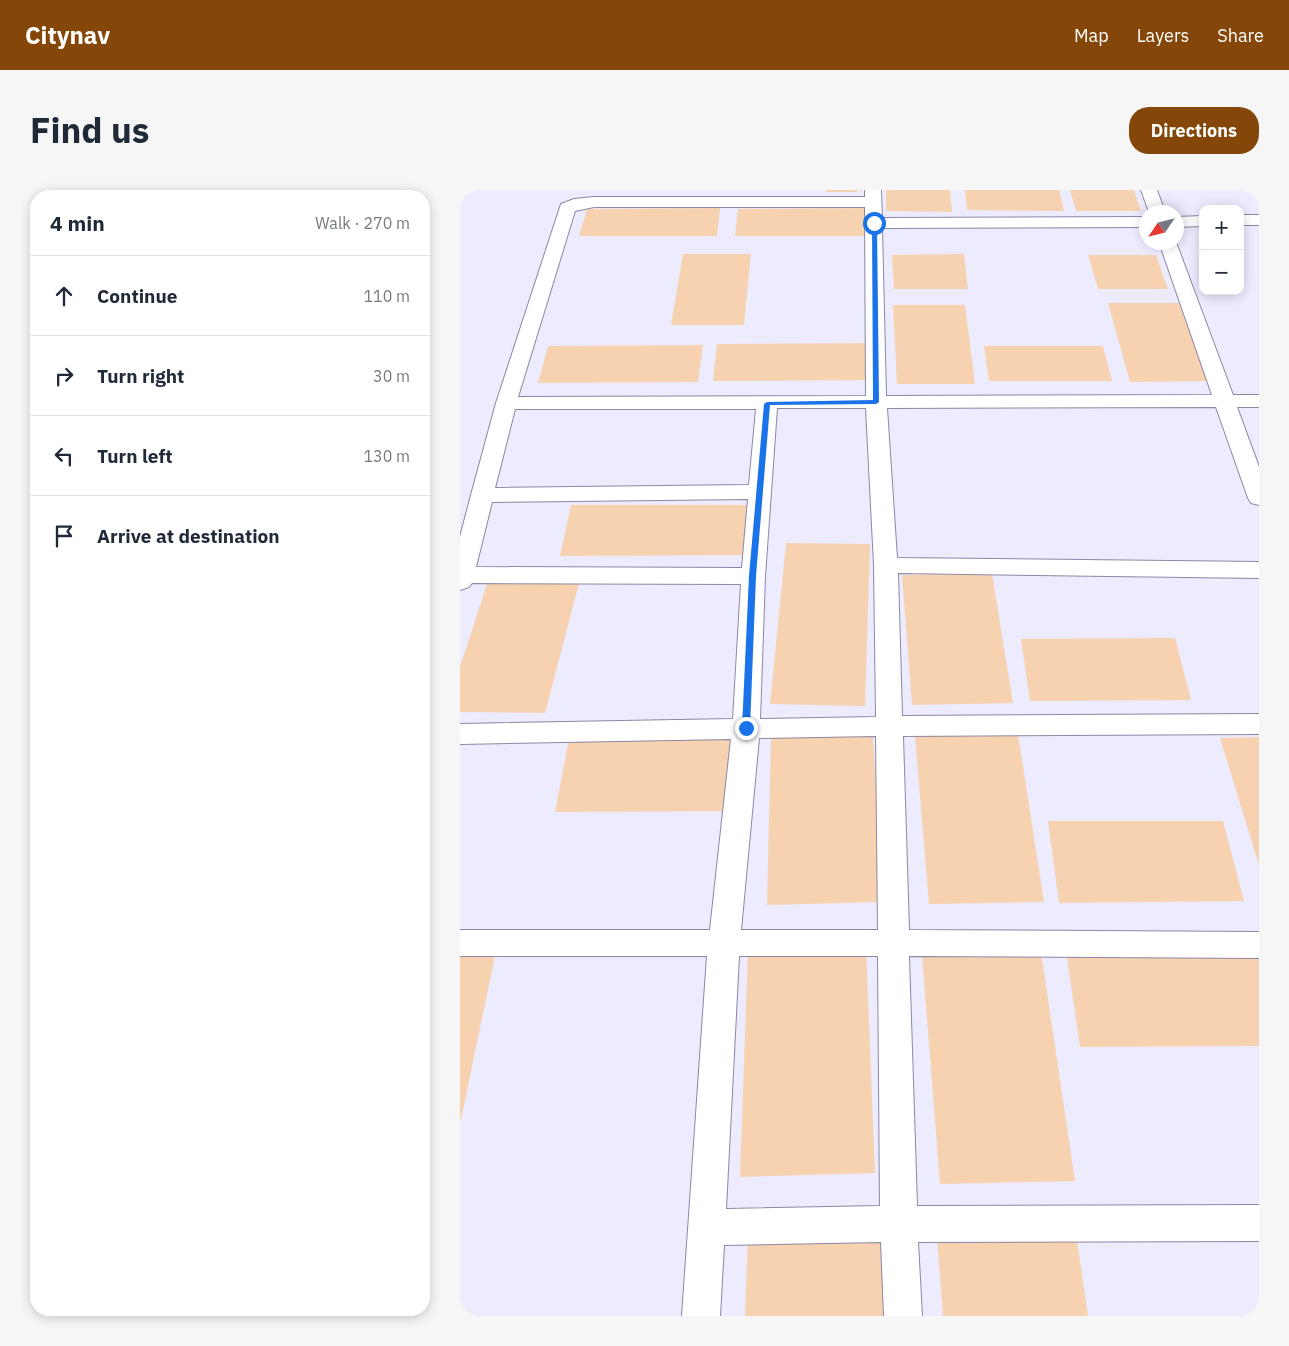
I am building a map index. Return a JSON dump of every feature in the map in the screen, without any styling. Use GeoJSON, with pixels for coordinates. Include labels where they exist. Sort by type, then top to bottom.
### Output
{"type":"FeatureCollection","features":[{"type":"Feature","properties":{"kind":"street"},"geometry":{"type":"LineString","coordinates":[[1149,190],[1154,205]]}},
{"type":"Feature","properties":{"kind":"street"},"geometry":{"type":"LineString","coordinates":[[753,576],[461,579],[506,403],[567,208],[570,205],[594,202],[787,196],[874,205],[1139,222]]}},
{"type":"Feature","properties":{"kind":"street"},"geometry":{"type":"LineString","coordinates":[[874,205],[876,402],[886,565],[899,1224],[903,1316]]}},
{"type":"Feature","properties":{"kind":"street"},"geometry":{"type":"LineString","coordinates":[[1244,220],[1259,220]]}},
{"type":"Feature","properties":{"kind":"street"},"geometry":{"type":"LineString","coordinates":[[1184,222],[1199,221]]}},
{"type":"Feature","properties":{"kind":"street"},"geometry":{"type":"LineString","coordinates":[[1171,250],[1259,498]]}},
{"type":"Feature","properties":{"kind":"street"},"geometry":{"type":"LineString","coordinates":[[506,403],[767,404],[1259,401]]}},
{"type":"Feature","properties":{"kind":"street"},"geometry":{"type":"LineString","coordinates":[[701,1316],[708,1227],[724,943],[746,728],[753,576],[767,404]]}},
{"type":"Feature","properties":{"kind":"street"},"geometry":{"type":"LineString","coordinates":[[482,495],[760,492]]}},
{"type":"Feature","properties":{"kind":"street"},"geometry":{"type":"LineString","coordinates":[[886,565],[1259,570]]}},
{"type":"Feature","properties":{"kind":"street"},"geometry":{"type":"LineString","coordinates":[[460,734],[888,726],[1259,724]]}},
{"type":"Feature","properties":{"kind":"street"},"geometry":{"type":"LineString","coordinates":[[460,943],[1259,945]]}},
{"type":"Feature","properties":{"kind":"street"},"geometry":{"type":"LineString","coordinates":[[708,1227],[899,1224],[1259,1223]]}},
{"type":"Feature","properties":{"kind":"building"},"geometry":{"type":"Polygon","coordinates":[[[826,190],[857,190],[857,192],[826,192],[826,190]]]}},
{"type":"Feature","properties":{"kind":"building"},"geometry":{"type":"Polygon","coordinates":[[[886,190],[950,190],[952,212],[886,211],[886,190]]]}},
{"type":"Feature","properties":{"kind":"building"},"geometry":{"type":"Polygon","coordinates":[[[965,190],[1059,190],[1064,211],[967,210],[965,190]]]}},
{"type":"Feature","properties":{"kind":"building"},"geometry":{"type":"Polygon","coordinates":[[[1070,190],[1134,190],[1139,205],[1139,211],[1076,211],[1070,190]]]}},
{"type":"Feature","properties":{"kind":"building"},"geometry":{"type":"Polygon","coordinates":[[[720,208],[717,236],[579,236],[587,209],[720,208]]]}},
{"type":"Feature","properties":{"kind":"building"},"geometry":{"type":"Polygon","coordinates":[[[871,208],[872,236],[735,236],[738,209],[871,208]]]}},
{"type":"Feature","properties":{"kind":"building"},"geometry":{"type":"Polygon","coordinates":[[[683,254],[751,254],[744,325],[671,325],[683,254]]]}},
{"type":"Feature","properties":{"kind":"building"},"geometry":{"type":"Polygon","coordinates":[[[964,254],[968,289],[894,289],[892,255],[964,254]]]}},
{"type":"Feature","properties":{"kind":"building"},"geometry":{"type":"Polygon","coordinates":[[[1088,255],[1156,255],[1168,289],[1098,289],[1088,255]]]}},
{"type":"Feature","properties":{"kind":"building"},"geometry":{"type":"Polygon","coordinates":[[[1108,303],[1179,303],[1207,381],[1130,382],[1108,303]]]}},
{"type":"Feature","properties":{"kind":"building"},"geometry":{"type":"Polygon","coordinates":[[[893,305],[965,305],[975,384],[897,384],[893,305]]]}},
{"type":"Feature","properties":{"kind":"building"},"geometry":{"type":"Polygon","coordinates":[[[871,343],[873,380],[713,381],[717,344],[871,343]]]}},
{"type":"Feature","properties":{"kind":"building"},"geometry":{"type":"Polygon","coordinates":[[[703,345],[698,382],[538,383],[548,346],[703,345]]]}},
{"type":"Feature","properties":{"kind":"building"},"geometry":{"type":"Polygon","coordinates":[[[984,346],[1103,346],[1112,381],[989,381],[984,346]]]}},
{"type":"Feature","properties":{"kind":"building"},"geometry":{"type":"Polygon","coordinates":[[[571,505],[750,505],[746,555],[560,556],[571,505]]]}},
{"type":"Feature","properties":{"kind":"building"},"geometry":{"type":"Polygon","coordinates":[[[786,543],[870,544],[865,706],[770,704],[786,543]]]}},
{"type":"Feature","properties":{"kind":"building"},"geometry":{"type":"Polygon","coordinates":[[[992,574],[1013,703],[912,705],[902,575],[992,574]]]}},
{"type":"Feature","properties":{"kind":"building"},"geometry":{"type":"Polygon","coordinates":[[[488,581],[579,583],[545,713],[460,712],[460,667],[488,581]]]}},
{"type":"Feature","properties":{"kind":"building"},"geometry":{"type":"Polygon","coordinates":[[[1175,638],[1191,700],[1030,701],[1021,639],[1175,638]]]}},
{"type":"Feature","properties":{"kind":"building"},"geometry":{"type":"Polygon","coordinates":[[[1018,734],[1044,902],[929,904],[915,736],[1018,734]]]}},
{"type":"Feature","properties":{"kind":"building"},"geometry":{"type":"Polygon","coordinates":[[[873,735],[882,902],[767,905],[771,737],[873,735]]]}},
{"type":"Feature","properties":{"kind":"building"},"geometry":{"type":"Polygon","coordinates":[[[1259,737],[1259,865],[1220,738],[1259,737]]]}},
{"type":"Feature","properties":{"kind":"building"},"geometry":{"type":"Polygon","coordinates":[[[569,739],[734,739],[729,811],[555,812],[569,739]]]}},
{"type":"Feature","properties":{"kind":"building"},"geometry":{"type":"Polygon","coordinates":[[[1048,821],[1223,821],[1244,901],[1059,903],[1048,821]]]}},
{"type":"Feature","properties":{"kind":"building"},"geometry":{"type":"Polygon","coordinates":[[[866,947],[875,1173],[740,1177],[748,949],[866,947]]]}},
{"type":"Feature","properties":{"kind":"building"},"geometry":{"type":"Polygon","coordinates":[[[1256,949],[1259,961],[1259,1046],[1080,1047],[1066,951],[1256,949]]]}},
{"type":"Feature","properties":{"kind":"building"},"geometry":{"type":"Polygon","coordinates":[[[460,951],[496,951],[461,1119],[460,1119],[460,951]]]}},
{"type":"Feature","properties":{"kind":"building"},"geometry":{"type":"Polygon","coordinates":[[[1041,952],[1075,1181],[940,1184],[922,955],[1041,952]]]}},
{"type":"Feature","properties":{"kind":"building"},"geometry":{"type":"Polygon","coordinates":[[[887,1231],[891,1316],[745,1316],[748,1235],[887,1231]]]}},
{"type":"Feature","properties":{"kind":"building"},"geometry":{"type":"Polygon","coordinates":[[[1076,1234],[1088,1316],[943,1316],[937,1237],[1076,1234]]]}},
{"type":"Feature","properties":{"kind":"route"},"geometry":{"type":"LineString","coordinates":[[746,728],[753,576],[767,404],[876,402],[874,223]]}}]}
